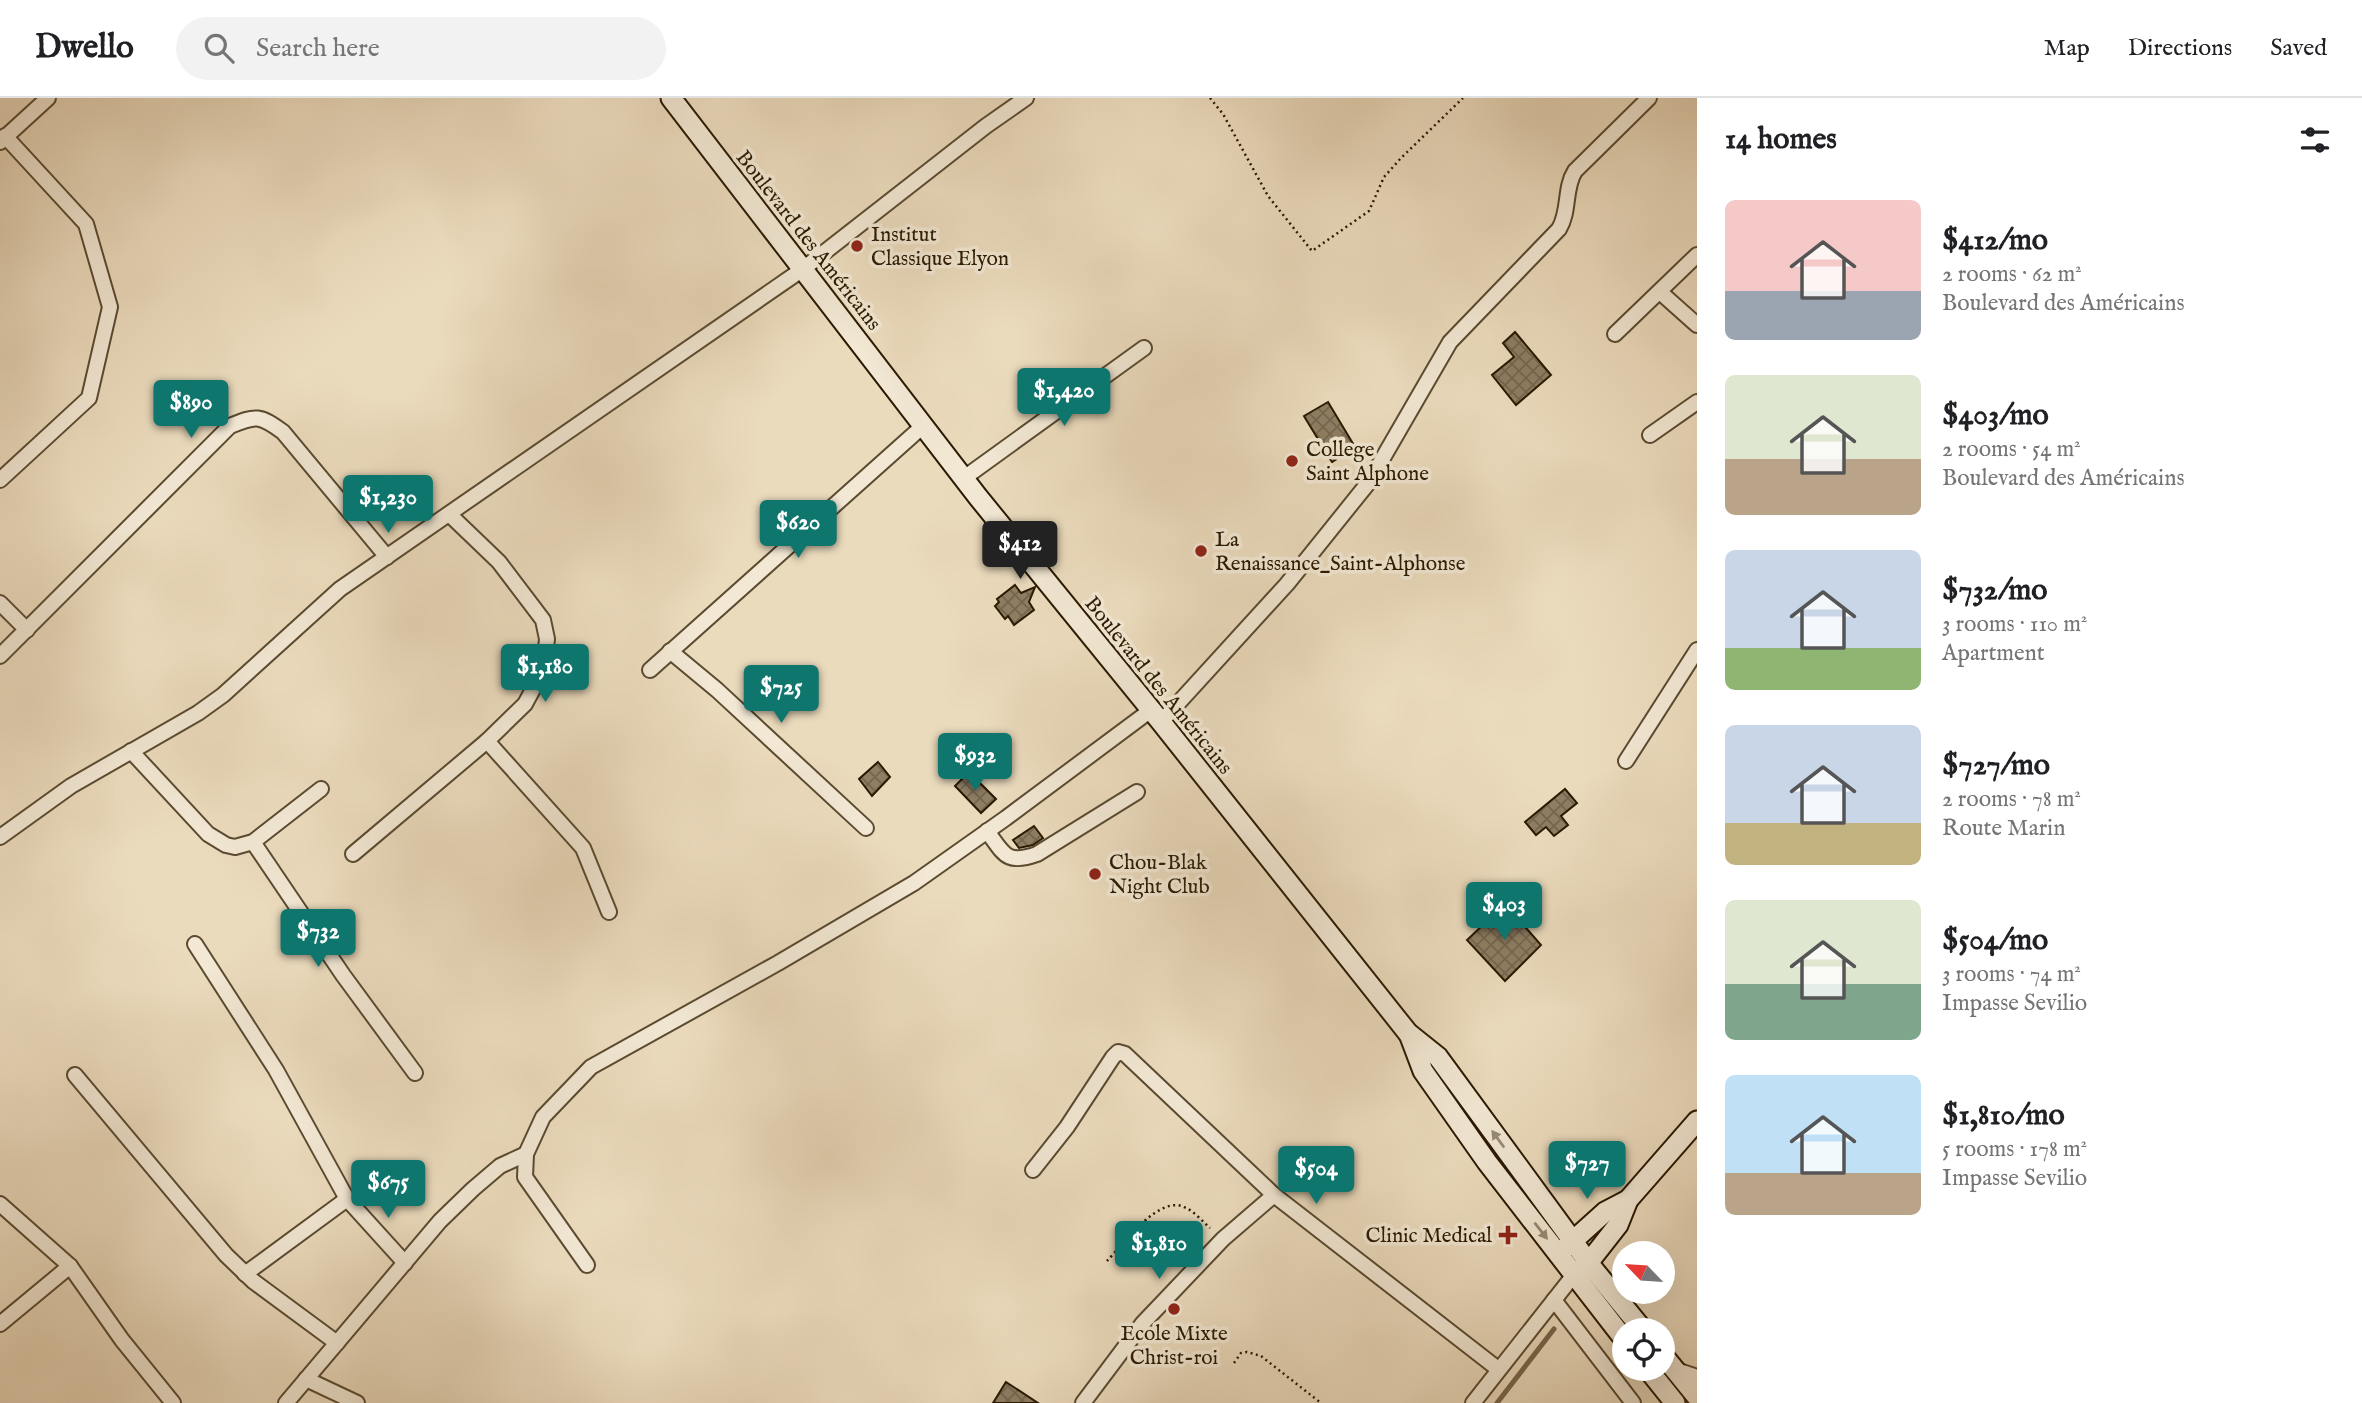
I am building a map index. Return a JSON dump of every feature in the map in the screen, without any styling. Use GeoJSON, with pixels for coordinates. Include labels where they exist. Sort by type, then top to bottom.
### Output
{"type":"FeatureCollection","features":[{"type":"Feature","properties":{"kind":"main road","name":"Boulevard des Américains"},"geometry":{"type":"LineString","coordinates":[[671,98],[923,426],[1408,1033],[1423,1071],[1487,1162],[1566,1247],[1589,1262],[1633,1318]]}},
{"type":"Feature","properties":{"kind":"main road"},"geometry":{"type":"LineString","coordinates":[[1573,1276],[1589,1262],[1618,1225],[1628,1200],[1697,1121]]}},
{"type":"Feature","properties":{"kind":"main road"},"geometry":{"type":"LineString","coordinates":[[1566,1247],[1605,1212],[1628,1200]]}},
{"type":"Feature","properties":{"kind":"main road","name":"Boulevard des Américains"},"geometry":{"type":"LineString","coordinates":[[1566,1247],[1573,1276],[1612,1324]]}},
{"type":"Feature","properties":{"kind":"main road"},"geometry":{"type":"LineString","coordinates":[[1676,1370],[1697,1397]]}},
{"type":"Feature","properties":{"kind":"main road"},"geometry":{"type":"LineString","coordinates":[[1657,1381],[1675,1403]]}},
{"type":"Feature","properties":{"kind":"street"},"geometry":{"type":"LineString","coordinates":[[0,480],[89,398],[110,307],[86,224],[3,139],[48,98]]}},
{"type":"Feature","properties":{"kind":"street"},"geometry":{"type":"LineString","coordinates":[[0,837],[71,786],[198,713],[223,695],[340,589],[803,269],[986,126],[1026,98]]}},
{"type":"Feature","properties":{"kind":"street"},"geometry":{"type":"LineString","coordinates":[[587,1265],[525,1177],[526,1154],[543,1117],[591,1067],[778,963],[914,883],[1156,716],[1287,584],[1369,482],[1450,342],[1559,229],[1563,222],[1570,178],[1649,98]]}},
{"type":"Feature","properties":{"kind":"street"},"geometry":{"type":"LineString","coordinates":[[1615,334],[1697,256]]}},
{"type":"Feature","properties":{"kind":"street"},"geometry":{"type":"LineString","coordinates":[[1660,292],[1697,325]]}},
{"type":"Feature","properties":{"kind":"street"},"geometry":{"type":"LineString","coordinates":[[964,478],[1144,348]]}},
{"type":"Feature","properties":{"kind":"street"},"geometry":{"type":"LineString","coordinates":[[1650,435],[1697,402]]}},
{"type":"Feature","properties":{"kind":"street"},"geometry":{"type":"LineString","coordinates":[[0,656],[230,426],[250,417],[264,419],[283,432],[387,557]]}},
{"type":"Feature","properties":{"kind":"street"},"geometry":{"type":"LineString","coordinates":[[650,670],[923,426]]}},
{"type":"Feature","properties":{"kind":"street"},"geometry":{"type":"LineString","coordinates":[[353,854],[487,741],[525,704],[538,680],[545,657],[547,639],[543,620],[499,562],[449,514]]}},
{"type":"Feature","properties":{"kind":"street"},"geometry":{"type":"LineString","coordinates":[[0,603],[27,630]]}},
{"type":"Feature","properties":{"kind":"street"},"geometry":{"type":"LineString","coordinates":[[1626,761],[1697,650]]}},
{"type":"Feature","properties":{"kind":"street"},"geometry":{"type":"LineString","coordinates":[[670,651],[866,828]]}},
{"type":"Feature","properties":{"kind":"street"},"geometry":{"type":"LineString","coordinates":[[487,741],[583,848],[609,912]]}},
{"type":"Feature","properties":{"kind":"street"},"geometry":{"type":"LineString","coordinates":[[131,751],[208,834],[226,845],[235,847],[253,842],[321,789]]}},
{"type":"Feature","properties":{"kind":"street"},"geometry":{"type":"LineString","coordinates":[[987,831],[1005,855],[1021,860],[1037,854],[1137,792]]}},
{"type":"Feature","properties":{"kind":"street"},"geometry":{"type":"LineString","coordinates":[[253,842],[343,975],[415,1073]]}},
{"type":"Feature","properties":{"kind":"street"},"geometry":{"type":"LineString","coordinates":[[195,944],[276,1070],[347,1199],[405,1263]]}},
{"type":"Feature","properties":{"kind":"street"},"geometry":{"type":"LineString","coordinates":[[1033,1170],[1067,1127],[1113,1057],[1118,1052],[1125,1054],[1274,1195],[1498,1369]]}},
{"type":"Feature","properties":{"kind":"street"},"geometry":{"type":"LineString","coordinates":[[75,1075],[226,1255],[246,1274],[337,1343]]}},
{"type":"Feature","properties":{"kind":"street"},"geometry":{"type":"LineString","coordinates":[[286,1403],[440,1221],[500,1166],[526,1154]]}},
{"type":"Feature","properties":{"kind":"street"},"geometry":{"type":"LineString","coordinates":[[1083,1403],[1138,1329],[1223,1239],[1274,1195]]}},
{"type":"Feature","properties":{"kind":"street"},"geometry":{"type":"LineString","coordinates":[[246,1274],[347,1199]]}},
{"type":"Feature","properties":{"kind":"street"},"geometry":{"type":"LineString","coordinates":[[0,1204],[70,1266],[122,1340],[173,1403]]}},
{"type":"Feature","properties":{"kind":"street"},"geometry":{"type":"LineString","coordinates":[[0,1324],[70,1266]]}},
{"type":"Feature","properties":{"kind":"street"},"geometry":{"type":"LineString","coordinates":[[1473,1403],[1573,1276]]}},
{"type":"Feature","properties":{"kind":"street"},"geometry":{"type":"LineString","coordinates":[[1553,1300],[1633,1403]]}},
{"type":"Feature","properties":{"kind":"street"},"geometry":{"type":"LineString","coordinates":[[1676,1370],[1697,1377]]}},
{"type":"Feature","properties":{"kind":"street"},"geometry":{"type":"LineString","coordinates":[[306,1379],[357,1403]]}},
{"type":"Feature","properties":{"kind":"path"},"geometry":{"type":"LineString","coordinates":[[1210,98],[1223,114],[1268,196],[1309,250],[1315,251],[1368,211],[1384,177],[1463,98]]}},
{"type":"Feature","properties":{"kind":"path"},"geometry":{"type":"LineString","coordinates":[[1107,1261],[1160,1208],[1172,1204],[1185,1207],[1223,1239]]}},
{"type":"Feature","properties":{"kind":"path"},"geometry":{"type":"LineString","coordinates":[[1234,1363],[1241,1353],[1261,1356],[1321,1403]]}},
{"type":"Feature","properties":{"kind":"building"},"geometry":{"type":"Polygon","coordinates":[[[1515,332],[1551,375],[1516,405],[1492,375],[1514,357],[1503,343],[1515,332]]]}},
{"type":"Feature","properties":{"kind":"building"},"geometry":{"type":"Polygon","coordinates":[[[1328,402],[1355,447],[1332,462],[1304,416],[1328,402]]]}},
{"type":"Feature","properties":{"kind":"building"},"geometry":{"type":"Polygon","coordinates":[[[1015,585],[1021,593],[1035,587],[1029,602],[1034,610],[1014,625],[1008,616],[1005,619],[995,606],[999,602],[997,599],[1015,585]]]}},
{"type":"Feature","properties":{"kind":"building"},"geometry":{"type":"Polygon","coordinates":[[[878,762],[890,777],[872,796],[859,779],[878,762]]]}},
{"type":"Feature","properties":{"kind":"building"},"geometry":{"type":"Polygon","coordinates":[[[969,772],[996,799],[981,813],[955,786],[969,772]]]}},
{"type":"Feature","properties":{"kind":"building"},"geometry":{"type":"Polygon","coordinates":[[[1565,789],[1577,803],[1561,816],[1568,825],[1554,836],[1546,827],[1536,835],[1525,822],[1565,789]]]}},
{"type":"Feature","properties":{"kind":"building"},"geometry":{"type":"Polygon","coordinates":[[[1034,826],[1043,838],[1033,845],[1019,848],[1013,840],[1034,826]]]}},
{"type":"Feature","properties":{"kind":"building"},"geometry":{"type":"Polygon","coordinates":[[[1505,904],[1541,945],[1505,981],[1467,940],[1505,904]]]}},
{"type":"Feature","properties":{"kind":"building"},"geometry":{"type":"Polygon","coordinates":[[[1006,1382],[1038,1403],[993,1403],[1006,1382]]]}},
{"type":"Feature","properties":{"kind":"waterway"},"geometry":{"type":"LineString","coordinates":[[1497,1403],[1554,1329]]}},
{"type":"Feature","properties":{"kind":"place","name":"Institut Classique Elyon"},"geometry":{"type":"Point","coordinates":[857,246]}},
{"type":"Feature","properties":{"kind":"place","name":"College Saint Alphone"},"geometry":{"type":"Point","coordinates":[1292,461]}},
{"type":"Feature","properties":{"kind":"place","name":"La Renaissance_Saint-Alphonse"},"geometry":{"type":"Point","coordinates":[1201,551]}},
{"type":"Feature","properties":{"kind":"place","name":"Chou-Blak Night Club"},"geometry":{"type":"Point","coordinates":[1095,874]}},
{"type":"Feature","properties":{"kind":"place","name":"Clinic Medical"},"geometry":{"type":"Point","coordinates":[1508,1235]}},
{"type":"Feature","properties":{"kind":"place","name":"Ecole Mixte Christ-roi"},"geometry":{"type":"Point","coordinates":[1174,1309]}}]}
